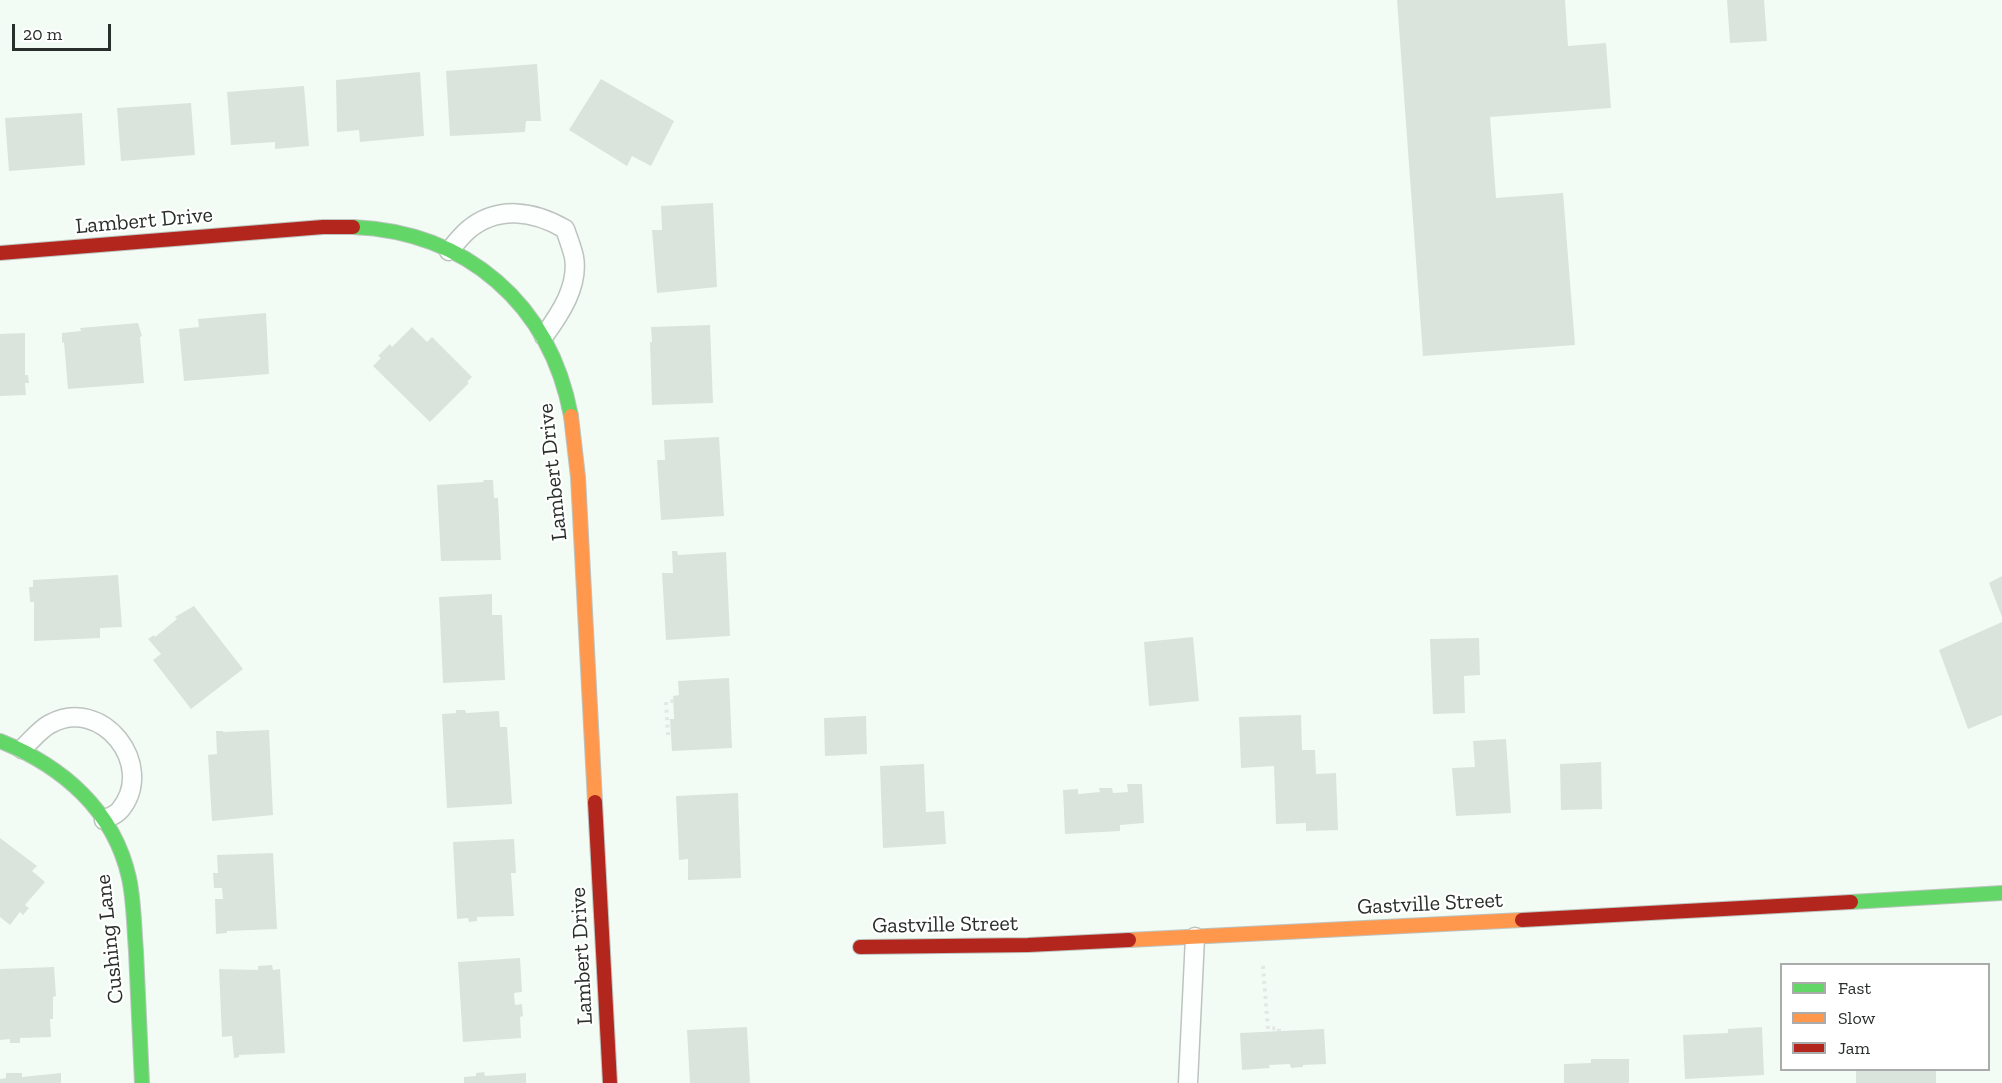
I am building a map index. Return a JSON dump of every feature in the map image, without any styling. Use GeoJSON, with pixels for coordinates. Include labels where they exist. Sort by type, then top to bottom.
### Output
{"type":"FeatureCollection","features":[{"type":"Feature","properties":{"kind":"street","name":"Lambert Drive"},"geometry":{"type":"LineString","coordinates":[[0,254],[323,227],[365,227],[398,232],[435,243],[471,262],[508,291],[532,318],[556,360],[567,394],[576,454],[610,1083]]}},
{"type":"Feature","properties":{"kind":"street","name":"Cushing Lane"},"geometry":{"type":"LineString","coordinates":[[0,741],[44,760],[69,778],[90,800],[119,846],[128,876],[134,920],[142,1083]]}},
{"type":"Feature","properties":{"kind":"street","name":"Gastville Street"},"geometry":{"type":"LineString","coordinates":[[860,948],[1028,945],[1195,937],[1672,913],[2002,893]]}},
{"type":"Feature","properties":{"kind":"lane"},"geometry":{"type":"LineString","coordinates":[[449,251],[468,230],[485,220],[502,214],[525,214],[546,219],[565,229],[574,258],[572,285],[561,313],[544,336]]}},
{"type":"Feature","properties":{"kind":"lane"},"geometry":{"type":"LineString","coordinates":[[22,749],[50,724],[71,718],[94,720],[116,735],[131,762],[131,791],[119,812],[104,820]]}},
{"type":"Feature","properties":{"kind":"lane"},"geometry":{"type":"LineString","coordinates":[[1188,1083],[1195,937]]}},
{"type":"Feature","properties":{"kind":"path"},"geometry":{"type":"LineString","coordinates":[[668,735],[666,702],[674,701]]}},
{"type":"Feature","properties":{"kind":"path"},"geometry":{"type":"LineString","coordinates":[[1261,933],[1268,1029],[1279,1029],[1280,1031]]}},
{"type":"Feature","properties":{"kind":"building"},"geometry":{"type":"Polygon","coordinates":[[[1397,0],[1565,0],[1568,46],[1606,43],[1611,108],[1490,117],[1496,198],[1563,193],[1575,345],[1423,356],[1397,0]]]}},
{"type":"Feature","properties":{"kind":"building"},"geometry":{"type":"Polygon","coordinates":[[[1727,0],[1764,0],[1767,41],[1730,43],[1727,0]]]}},
{"type":"Feature","properties":{"kind":"building"},"geometry":{"type":"Polygon","coordinates":[[[537,64],[541,121],[526,121],[525,132],[450,136],[446,71],[537,64]]]}},
{"type":"Feature","properties":{"kind":"building"},"geometry":{"type":"Polygon","coordinates":[[[420,72],[424,136],[360,142],[359,130],[337,132],[336,80],[420,72]]]}},
{"type":"Feature","properties":{"kind":"building"},"geometry":{"type":"Polygon","coordinates":[[[601,79],[674,121],[651,166],[632,156],[627,166],[569,130],[601,79]]]}},
{"type":"Feature","properties":{"kind":"building"},"geometry":{"type":"Polygon","coordinates":[[[304,86],[309,146],[275,149],[275,142],[231,145],[227,92],[304,86]]]}},
{"type":"Feature","properties":{"kind":"building"},"geometry":{"type":"Polygon","coordinates":[[[191,103],[195,155],[121,161],[117,108],[191,103]]]}},
{"type":"Feature","properties":{"kind":"building"},"geometry":{"type":"Polygon","coordinates":[[[82,113],[85,165],[9,171],[5,118],[82,113]]]}},
{"type":"Feature","properties":{"kind":"building"},"geometry":{"type":"Polygon","coordinates":[[[713,203],[717,287],[657,293],[652,230],[662,230],[661,206],[713,203]]]}},
{"type":"Feature","properties":{"kind":"building"},"geometry":{"type":"Polygon","coordinates":[[[266,313],[269,374],[184,381],[179,329],[199,327],[198,319],[266,313]]]}},
{"type":"Feature","properties":{"kind":"building"},"geometry":{"type":"Polygon","coordinates":[[[138,323],[142,336],[140,337],[144,383],[68,389],[62,333],[81,331],[80,328],[138,323]]]}},
{"type":"Feature","properties":{"kind":"building"},"geometry":{"type":"Polygon","coordinates":[[[710,325],[713,403],[652,405],[651,327],[710,325]]]}},
{"type":"Feature","properties":{"kind":"building"},"geometry":{"type":"Polygon","coordinates":[[[412,327],[427,342],[432,337],[472,377],[467,382],[469,383],[430,422],[373,366],[381,358],[378,356],[390,344],[392,347],[412,327]]]}},
{"type":"Feature","properties":{"kind":"building"},"geometry":{"type":"Polygon","coordinates":[[[25,333],[25,375],[28,375],[29,383],[25,383],[26,395],[0,396],[0,334],[25,333]]]}},
{"type":"Feature","properties":{"kind":"building"},"geometry":{"type":"Polygon","coordinates":[[[719,437],[724,516],[661,520],[657,460],[665,460],[664,440],[719,437]]]}},
{"type":"Feature","properties":{"kind":"building"},"geometry":{"type":"Polygon","coordinates":[[[483,480],[493,480],[494,498],[498,498],[501,560],[441,561],[437,485],[484,482],[483,480]]]}},
{"type":"Feature","properties":{"kind":"building"},"geometry":{"type":"Polygon","coordinates":[[[672,551],[677,551],[678,555],[726,552],[730,636],[666,640],[662,573],[673,573],[672,551]]]}},
{"type":"Feature","properties":{"kind":"building"},"geometry":{"type":"Polygon","coordinates":[[[118,575],[122,627],[100,628],[100,638],[34,641],[34,602],[30,602],[29,587],[33,587],[33,580],[118,575]]]}},
{"type":"Feature","properties":{"kind":"building"},"geometry":{"type":"Polygon","coordinates":[[[2002,576],[2002,617],[1989,583],[2002,576]]]}},
{"type":"Feature","properties":{"kind":"building"},"geometry":{"type":"Polygon","coordinates":[[[492,594],[492,615],[502,615],[505,680],[443,683],[439,597],[492,594]]]}},
{"type":"Feature","properties":{"kind":"building"},"geometry":{"type":"Polygon","coordinates":[[[194,606],[243,669],[191,709],[153,660],[161,654],[148,639],[154,635],[155,637],[177,619],[175,617],[194,606]]]}},
{"type":"Feature","properties":{"kind":"building"},"geometry":{"type":"Polygon","coordinates":[[[2002,622],[2002,715],[1968,729],[1939,650],[2002,622]]]}},
{"type":"Feature","properties":{"kind":"building"},"geometry":{"type":"Polygon","coordinates":[[[1193,637],[1199,701],[1149,706],[1144,642],[1193,637]]]}},
{"type":"Feature","properties":{"kind":"building"},"geometry":{"type":"Polygon","coordinates":[[[1479,638],[1480,675],[1464,676],[1465,713],[1433,714],[1430,639],[1479,638]]]}},
{"type":"Feature","properties":{"kind":"building"},"geometry":{"type":"Polygon","coordinates":[[[729,678],[732,748],[672,751],[670,719],[674,719],[673,696],[679,695],[678,681],[729,678]]]}},
{"type":"Feature","properties":{"kind":"building"},"geometry":{"type":"Polygon","coordinates":[[[456,710],[465,710],[466,713],[499,711],[500,727],[507,727],[512,804],[447,808],[442,714],[456,713],[456,710]]]}},
{"type":"Feature","properties":{"kind":"building"},"geometry":{"type":"Polygon","coordinates":[[[1301,715],[1302,750],[1315,750],[1316,774],[1336,773],[1338,830],[1306,831],[1306,823],[1276,824],[1274,766],[1241,768],[1239,717],[1301,715]]]}},
{"type":"Feature","properties":{"kind":"building"},"geometry":{"type":"Polygon","coordinates":[[[866,716],[867,754],[825,756],[824,718],[866,716]]]}},
{"type":"Feature","properties":{"kind":"building"},"geometry":{"type":"Polygon","coordinates":[[[269,730],[273,815],[212,821],[208,755],[217,754],[216,731],[269,730]]]}},
{"type":"Feature","properties":{"kind":"building"},"geometry":{"type":"Polygon","coordinates":[[[1506,739],[1511,813],[1456,816],[1452,768],[1475,767],[1473,741],[1506,739]]]}},
{"type":"Feature","properties":{"kind":"building"},"geometry":{"type":"Polygon","coordinates":[[[1601,762],[1602,809],[1561,810],[1560,764],[1601,762]]]}},
{"type":"Feature","properties":{"kind":"building"},"geometry":{"type":"Polygon","coordinates":[[[924,764],[926,812],[944,811],[946,844],[883,848],[880,766],[924,764]]]}},
{"type":"Feature","properties":{"kind":"building"},"geometry":{"type":"Polygon","coordinates":[[[1127,784],[1142,784],[1144,823],[1120,825],[1120,831],[1065,834],[1063,790],[1078,789],[1078,794],[1100,792],[1099,788],[1112,788],[1113,793],[1128,792],[1127,784]]]}},
{"type":"Feature","properties":{"kind":"building"},"geometry":{"type":"Polygon","coordinates":[[[738,793],[741,878],[688,880],[688,859],[679,860],[676,796],[738,793]]]}},
{"type":"Feature","properties":{"kind":"building"},"geometry":{"type":"Polygon","coordinates":[[[0,838],[37,866],[32,871],[45,882],[25,905],[29,908],[23,915],[20,912],[10,925],[0,917],[0,838]]]}},
{"type":"Feature","properties":{"kind":"building"},"geometry":{"type":"Polygon","coordinates":[[[514,839],[516,873],[511,873],[514,916],[477,917],[477,921],[469,922],[468,918],[457,919],[453,842],[514,839]]]}},
{"type":"Feature","properties":{"kind":"building"},"geometry":{"type":"Polygon","coordinates":[[[273,853],[277,929],[227,931],[227,933],[216,934],[215,899],[223,899],[222,888],[214,888],[213,873],[218,873],[217,855],[273,853]]]}},
{"type":"Feature","properties":{"kind":"building"},"geometry":{"type":"Polygon","coordinates":[[[520,958],[522,992],[514,993],[515,1005],[522,1004],[521,1038],[463,1042],[458,962],[520,958]]]}},
{"type":"Feature","properties":{"kind":"building"},"geometry":{"type":"Polygon","coordinates":[[[272,965],[273,970],[280,969],[285,1053],[239,1055],[234,1058],[232,1036],[222,1037],[219,969],[258,970],[258,966],[272,965]]]}},
{"type":"Feature","properties":{"kind":"building"},"geometry":{"type":"Polygon","coordinates":[[[54,967],[56,996],[53,997],[53,1019],[50,1019],[51,1037],[20,1038],[20,1043],[10,1043],[10,1039],[0,1040],[0,969],[54,967]]]}},
{"type":"Feature","properties":{"kind":"building"},"geometry":{"type":"Polygon","coordinates":[[[747,1027],[750,1083],[690,1083],[687,1030],[747,1027]]]}},
{"type":"Feature","properties":{"kind":"building"},"geometry":{"type":"Polygon","coordinates":[[[1762,1027],[1764,1075],[1685,1079],[1683,1035],[1728,1033],[1728,1029],[1762,1027]]]}},
{"type":"Feature","properties":{"kind":"building"},"geometry":{"type":"Polygon","coordinates":[[[1324,1029],[1326,1064],[1291,1068],[1290,1064],[1269,1065],[1270,1068],[1242,1070],[1240,1033],[1324,1029]]]}},
{"type":"Feature","properties":{"kind":"building"},"geometry":{"type":"Polygon","coordinates":[[[1591,1059],[1629,1059],[1629,1083],[1564,1083],[1564,1064],[1591,1063],[1591,1059]]]}},
{"type":"Feature","properties":{"kind":"building"},"geometry":{"type":"Polygon","coordinates":[[[1856,1071],[1936,1071],[1936,1083],[1856,1083],[1856,1071]]]}},
{"type":"Feature","properties":{"kind":"building"},"geometry":{"type":"Polygon","coordinates":[[[484,1072],[485,1076],[526,1073],[526,1083],[464,1083],[464,1077],[476,1076],[476,1073],[484,1072]]]}},
{"type":"Feature","properties":{"kind":"building"},"geometry":{"type":"Polygon","coordinates":[[[6,1073],[22,1073],[22,1077],[61,1073],[61,1083],[0,1083],[0,1079],[6,1078],[6,1073]]]}},
{"type":"Feature","properties":{"kind":"traffic: fast"},"geometry":{"type":"LineString","coordinates":[[353,227],[394,232],[432,243],[467,259],[497,281],[523,308],[544,340],[560,376],[571,416]]}},
{"type":"Feature","properties":{"kind":"traffic: fast"},"geometry":{"type":"LineString","coordinates":[[0,741],[44,763],[82,793],[98,811],[122,854],[133,905],[142,1083]]}},
{"type":"Feature","properties":{"kind":"traffic: fast"},"geometry":{"type":"LineString","coordinates":[[1851,902],[2002,893]]}},
{"type":"Feature","properties":{"kind":"traffic: slow"},"geometry":{"type":"LineString","coordinates":[[571,416],[578,477],[595,802]]}},
{"type":"Feature","properties":{"kind":"traffic: slow"},"geometry":{"type":"LineString","coordinates":[[1129,940],[1522,920]]}},
{"type":"Feature","properties":{"kind":"traffic: jam"},"geometry":{"type":"LineString","coordinates":[[0,253],[323,227],[353,227]]}},
{"type":"Feature","properties":{"kind":"traffic: jam"},"geometry":{"type":"LineString","coordinates":[[595,802],[610,1083]]}},
{"type":"Feature","properties":{"kind":"traffic: jam"},"geometry":{"type":"LineString","coordinates":[[1522,920],[1851,902]]}},
{"type":"Feature","properties":{"kind":"traffic: jam"},"geometry":{"type":"LineString","coordinates":[[860,947],[1028,945],[1129,940]]}}]}
